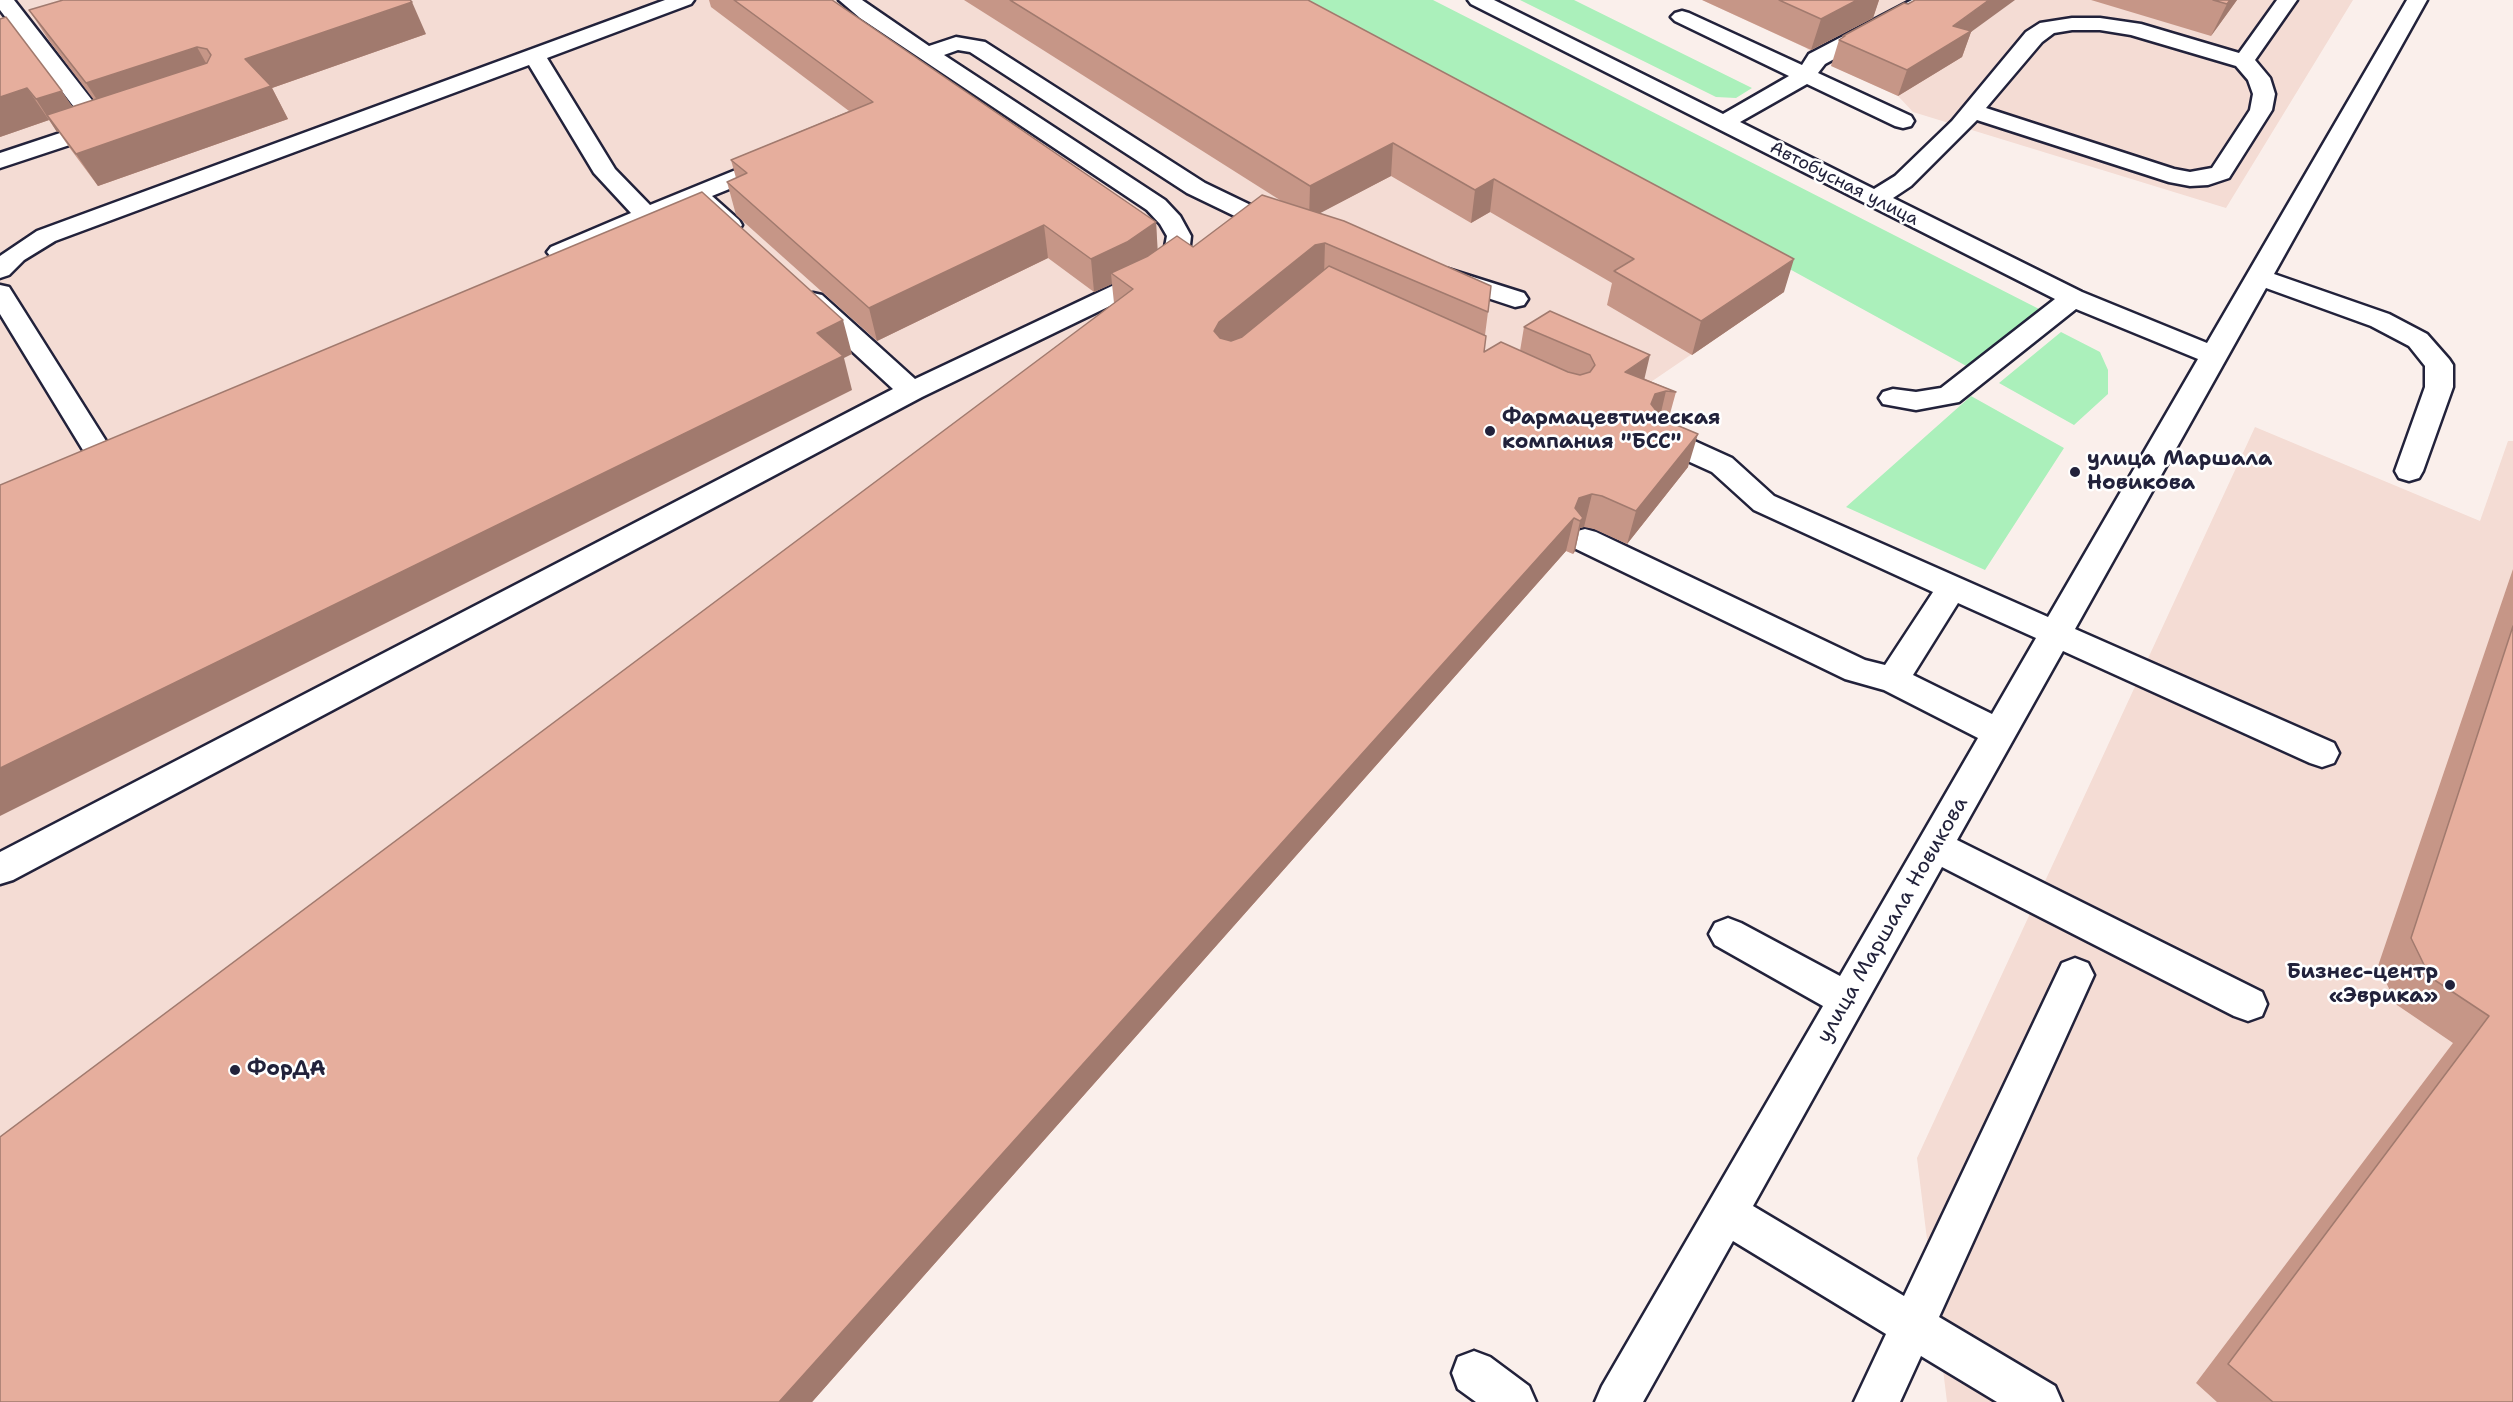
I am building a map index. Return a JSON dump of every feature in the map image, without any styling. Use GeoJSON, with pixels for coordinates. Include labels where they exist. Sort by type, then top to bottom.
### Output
{"type":"FeatureCollection","features":[{"type":"Feature","properties":{"kind":"street"},"geometry":{"type":"LineString","coordinates":[[0,162],[111,124],[3,0]]}},
{"type":"Feature","properties":{"kind":"street"},"geometry":{"type":"LineString","coordinates":[[5,261],[46,236],[684,0]]}},
{"type":"Feature","properties":{"kind":"street"},"geometry":{"type":"LineString","coordinates":[[0,869],[912,391],[1140,282],[1163,268],[1176,254],[1179,236],[1171,221],[1156,205],[849,0]]}},
{"type":"Feature","properties":{"kind":"street","name":"Автобусная улица"},"geometry":{"type":"LineString","coordinates":[[1478,0],[2073,298],[2215,356]]}},
{"type":"Feature","properties":{"kind":"street"},"geometry":{"type":"LineString","coordinates":[[1723,123],[1805,76],[1817,59],[1928,0]]}},
{"type":"Feature","properties":{"kind":"street"},"geometry":{"type":"LineString","coordinates":[[2244,61],[2287,0]]}},
{"type":"Feature","properties":{"kind":"street","name":"улица Маршала Новикова"},"geometry":{"type":"LineString","coordinates":[[1618,1402],[2417,0]]}},
{"type":"Feature","properties":{"kind":"street"},"geometry":{"type":"LineString","coordinates":[[1682,17],[1903,121]]}},
{"type":"Feature","properties":{"kind":"street"},"geometry":{"type":"LineString","coordinates":[[1875,199],[1903,181],[1960,126],[1972,111],[2034,37],[2048,28],[2072,24],[2100,24],[2133,29],[2244,61],[2259,78],[2264,94],[2261,110],[2221,173],[2208,178],[2190,179],[2169,175],[1972,111]]}},
{"type":"Feature","properties":{"kind":"street"},"geometry":{"type":"LineString","coordinates":[[927,54],[956,43],[977,47],[1196,189],[1252,215],[1306,232]]}},
{"type":"Feature","properties":{"kind":"street"},"geometry":{"type":"LineString","coordinates":[[534,55],[606,173],[647,215]]}},
{"type":"Feature","properties":{"kind":"street"},"geometry":{"type":"LineString","coordinates":[[537,262],[801,152]]}},
{"type":"Feature","properties":{"kind":"street"},"geometry":{"type":"LineString","coordinates":[[696,194],[748,242]]}},
{"type":"Feature","properties":{"kind":"street"},"geometry":{"type":"LineString","coordinates":[[1427,271],[1515,299]]}},
{"type":"Feature","properties":{"kind":"street"},"geometry":{"type":"LineString","coordinates":[[2259,277],[2380,320],[2418,340],[2439,365],[2439,387],[2409,471]]}},
{"type":"Feature","properties":{"kind":"street"},"geometry":{"type":"LineString","coordinates":[[791,281],[912,391]]}},
{"type":"Feature","properties":{"kind":"street"},"geometry":{"type":"LineString","coordinates":[[0,293],[96,448]]}},
{"type":"Feature","properties":{"kind":"street"},"geometry":{"type":"LineString","coordinates":[[1893,398],[1916,401],[1949,396],[2073,298]]}},
{"type":"Feature","properties":{"kind":"street"},"geometry":{"type":"LineString","coordinates":[[1658,436],[1722,465],[1764,503],[1951,589],[2322,753]]}},
{"type":"Feature","properties":{"kind":"street"},"geometry":{"type":"LineString","coordinates":[[1585,540],[1856,670],[1893,680],[2000,733]]}},
{"type":"Feature","properties":{"kind":"street"},"geometry":{"type":"LineString","coordinates":[[1893,680],[1951,589]]}},
{"type":"Feature","properties":{"kind":"street"},"geometry":{"type":"LineString","coordinates":[[1935,846],[2248,1004]]}},
{"type":"Feature","properties":{"kind":"street"},"geometry":{"type":"LineString","coordinates":[[1728,934],[1848,1000]]}},
{"type":"Feature","properties":{"kind":"street"},"geometry":{"type":"LineString","coordinates":[[1877,1402],[2075,975]]}},
{"type":"Feature","properties":{"kind":"street"},"geometry":{"type":"LineString","coordinates":[[1726,1213],[2039,1402]]}},
{"type":"Feature","properties":{"kind":"street"},"geometry":{"type":"LineString","coordinates":[[1474,1373],[1513,1402]]}},
{"type":"Feature","properties":{"kind":"shaded area"},"geometry":{"type":"Polygon","coordinates":[[[0,0],[1250,0],[1783,292],[1620,403],[1647,449],[1688,467],[1627,544],[1595,529],[1573,554],[1566,551],[812,1402],[0,1402],[0,0]]]}},
{"type":"Feature","properties":{"kind":"shaded area"},"geometry":{"type":"Polygon","coordinates":[[[1702,0],[2353,0],[2226,208],[1913,112],[1898,96],[1817,59],[1806,48],[1702,0]]]}},
{"type":"Feature","properties":{"kind":"shaded area"},"geometry":{"type":"Polygon","coordinates":[[[2255,427],[2480,521],[2508,441],[2513,441],[2513,1402],[1947,1402],[1917,1158],[2255,427]]]}},
{"type":"Feature","properties":{"kind":"green space"},"geometry":{"type":"Polygon","coordinates":[[[1299,0],[1433,0],[2039,309],[1970,368],[1299,0]]]}},
{"type":"Feature","properties":{"kind":"green space"},"geometry":{"type":"Polygon","coordinates":[[[1520,0],[1574,0],[1752,88],[1736,98],[1716,97],[1520,0]]]}},
{"type":"Feature","properties":{"kind":"green space"},"geometry":{"type":"Polygon","coordinates":[[[2061,332],[2100,352],[2108,370],[2108,394],[2074,425],[1999,383],[2061,332]]]}},
{"type":"Feature","properties":{"kind":"green space"},"geometry":{"type":"Polygon","coordinates":[[[1971,396],[2064,448],[1985,570],[1846,507],[1971,396]]]}},
{"type":"Feature","properties":{"kind":"building"},"geometry":{"type":"Polygon","coordinates":[[[63,0],[410,0],[412,2],[245,59],[271,86],[76,154],[47,115],[207,63],[211,55],[207,49],[197,47],[86,83],[29,10],[63,0]]]}},
{"type":"Feature","properties":{"kind":"building"},"geometry":{"type":"Polygon","coordinates":[[[734,0],[832,0],[1156,222],[1127,242],[1091,259],[1044,225],[869,308],[727,182],[747,173],[731,160],[873,102],[734,0]]]}},
{"type":"Feature","properties":{"kind":"building"},"geometry":{"type":"Polygon","coordinates":[[[1010,0],[1308,0],[1794,259],[1701,321],[1614,271],[1634,259],[1494,179],[1475,190],[1393,143],[1310,186],[1010,0]]]}},
{"type":"Feature","properties":{"kind":"building"},"geometry":{"type":"Polygon","coordinates":[[[1779,0],[1857,0],[1821,19],[1779,0]]]}},
{"type":"Feature","properties":{"kind":"building"},"geometry":{"type":"Polygon","coordinates":[[[1915,0],[1989,0],[1953,26],[1971,31],[1907,70],[1839,40],[1904,3],[1908,4],[1915,0]]]}},
{"type":"Feature","properties":{"kind":"building"},"geometry":{"type":"Polygon","coordinates":[[[2213,0],[2230,0],[2227,4],[2213,0]]]}},
{"type":"Feature","properties":{"kind":"building"},"geometry":{"type":"Polygon","coordinates":[[[6,17],[62,91],[36,99],[27,88],[0,97],[0,19],[6,17]]]}},
{"type":"Feature","properties":{"kind":"building"},"geometry":{"type":"Polygon","coordinates":[[[702,192],[843,320],[817,333],[843,356],[0,768],[0,485],[702,192]]]}},
{"type":"Feature","properties":{"kind":"building"},"geometry":{"type":"Polygon","coordinates":[[[1262,195],[1344,221],[1491,286],[1488,312],[1325,243],[1315,245],[1219,322],[1214,331],[1220,338],[1231,341],[1242,337],[1329,266],[1486,336],[1484,352],[1501,342],[1568,372],[1580,375],[1590,372],[1595,365],[1590,355],[1524,327],[1550,311],[1650,355],[1625,372],[1676,392],[1666,391],[1655,394],[1651,404],[1658,413],[1655,416],[1698,434],[1636,511],[1602,496],[1592,494],[1579,498],[1575,508],[1583,518],[1580,521],[1574,518],[779,1402],[0,1402],[0,1137],[1133,289],[1111,273],[1148,256],[1177,236],[1193,247],[1262,195]]]}},
{"type":"Feature","properties":{"kind":"building","name":"Бизнес-центр «Эврика»"},"geometry":{"type":"Polygon","coordinates":[[[2513,626],[2513,1402],[2273,1402],[2228,1364],[2489,1016],[2430,977],[2411,938],[2513,626]]]}},
{"type":"Feature","properties":{"kind":"place","name":"Фармацевтическая компания \"БСС\""},"geometry":{"type":"Point","coordinates":[1490,431]}},
{"type":"Feature","properties":{"kind":"place","name":"улица Маршала Новикова"},"geometry":{"type":"Point","coordinates":[2075,472]}},
{"type":"Feature","properties":{"kind":"place","name":"Бизнес-центр «Эврика»"},"geometry":{"type":"Point","coordinates":[2450,985]}},
{"type":"Feature","properties":{"kind":"place","name":"ФорДА"},"geometry":{"type":"Point","coordinates":[235,1070]}}]}
